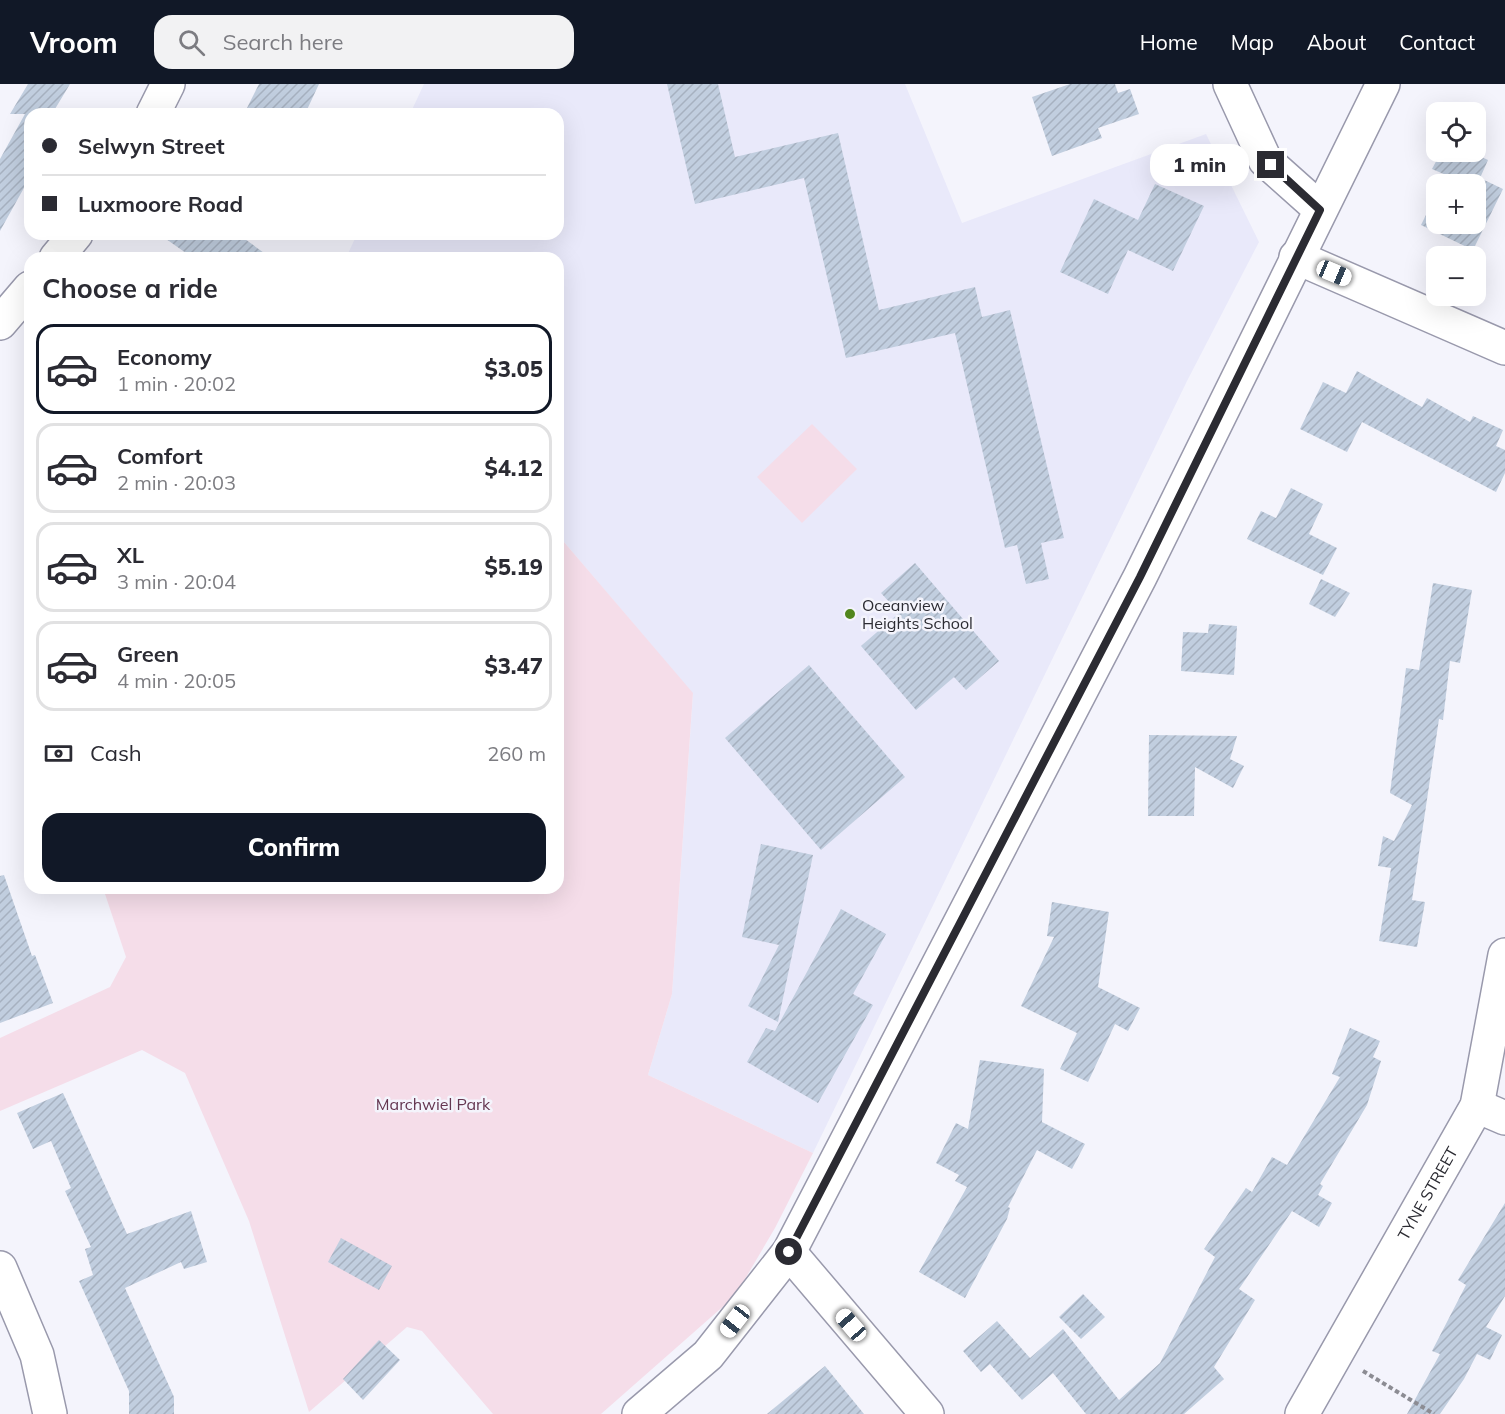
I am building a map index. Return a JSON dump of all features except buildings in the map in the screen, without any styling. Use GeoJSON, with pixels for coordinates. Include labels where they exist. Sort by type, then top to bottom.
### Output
{"type":"FeatureCollection","features":[{"type":"Feature","properties":{"kind":"street"},"geometry":{"type":"LineString","coordinates":[[156,108],[168,84]]}},
{"type":"Feature","properties":{"kind":"street"},"geometry":{"type":"LineString","coordinates":[[1230,84],[1265,160],[1320,210]]}},
{"type":"Feature","properties":{"kind":"street"},"geometry":{"type":"LineString","coordinates":[[639,1414],[708,1355],[789,1252],[1140,577],[1383,84]]}},
{"type":"Feature","properties":{"kind":"street"},"geometry":{"type":"LineString","coordinates":[[61,252],[71,240]]}},
{"type":"Feature","properties":{"kind":"street"},"geometry":{"type":"LineString","coordinates":[[1296,257],[1505,348]]}},
{"type":"Feature","properties":{"kind":"street"},"geometry":{"type":"LineString","coordinates":[[0,323],[24,295]]}},
{"type":"Feature","properties":{"kind":"street","name":"TYNE STREET"},"geometry":{"type":"LineString","coordinates":[[1302,1414],[1335,1353],[1491,1112],[1505,955]]}},
{"type":"Feature","properties":{"kind":"street"},"geometry":{"type":"LineString","coordinates":[[789,1252],[927,1414]]}},
{"type":"Feature","properties":{"kind":"street"},"geometry":{"type":"LineString","coordinates":[[0,1268],[37,1355],[50,1414]]}},
{"type":"Feature","properties":{"kind":"path"},"geometry":{"type":"LineString","coordinates":[[1335,1353],[1434,1414]]}},
{"type":"Feature","properties":{"kind":"shaded area","name":"Oceanview Heights School"},"geometry":{"type":"Polygon","coordinates":[[[424,84],[905,84],[962,223],[1206,134],[1259,242],[1187,381],[813,1153],[648,1075],[672,994],[693,694],[564,542],[564,252],[349,252],[354,240],[564,240],[564,108],[413,108],[424,84]]]}},
{"type":"Feature","properties":{"kind":"green space"},"geometry":{"type":"Polygon","coordinates":[[[812,424],[857,469],[802,523],[757,477],[812,424]]]}},
{"type":"Feature","properties":{"kind":"green space","name":"Marchwiel Park"},"geometry":{"type":"Polygon","coordinates":[[[564,542],[693,693],[672,994],[648,1075],[813,1153],[775,1228],[735,1296],[601,1414],[493,1414],[422,1331],[407,1327],[309,1412],[249,1221],[185,1073],[142,1050],[0,1111],[0,1038],[110,987],[126,957],[105,894],[564,894],[564,542]]]}},
{"type":"Feature","properties":{"kind":"place","name":"Oceanview Heights School"},"geometry":{"type":"Point","coordinates":[850,614]}},
{"type":"Feature","properties":{"kind":"route"},"geometry":{"type":"LineString","coordinates":[[789,1252],[1140,577],[1320,210],[1271,165]]}}]}
